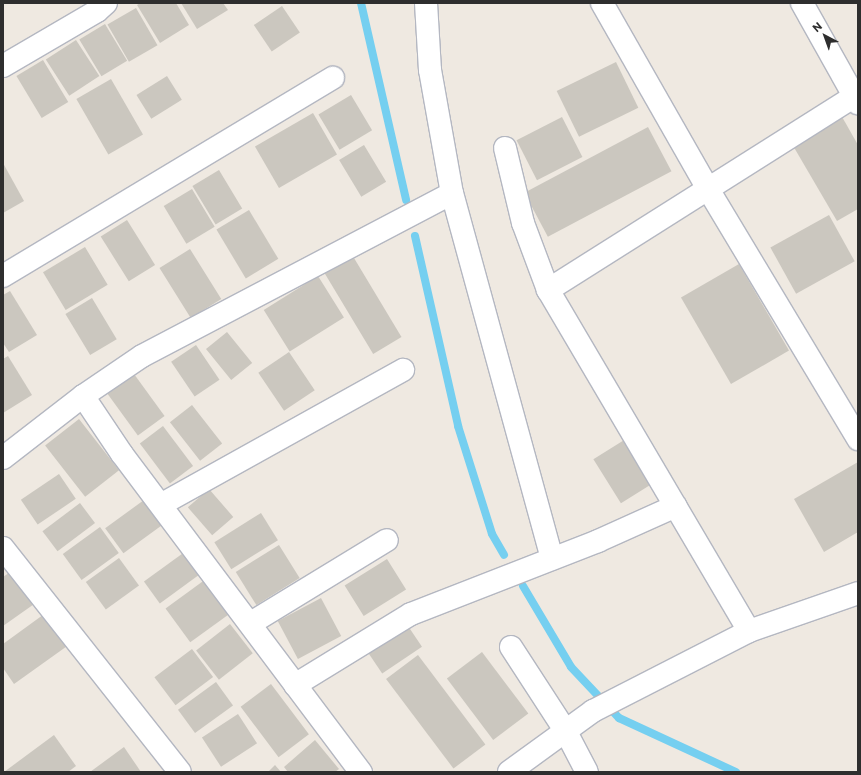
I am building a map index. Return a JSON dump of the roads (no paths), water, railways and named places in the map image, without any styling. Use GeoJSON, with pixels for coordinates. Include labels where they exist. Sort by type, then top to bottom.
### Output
{"type":"FeatureCollection","features":[{"type":"Feature","properties":{"kind":"street"},"geometry":{"type":"LineString","coordinates":[[3,66],[97,11],[106,3]]}},
{"type":"Feature","properties":{"kind":"street"},"geometry":{"type":"LineString","coordinates":[[426,3],[430,70],[452,193],[552,559]]}},
{"type":"Feature","properties":{"kind":"street"},"geometry":{"type":"LineString","coordinates":[[602,3],[708,189],[858,439]]}},
{"type":"Feature","properties":{"kind":"street"},"geometry":{"type":"LineString","coordinates":[[548,290],[708,189],[857,98],[802,3]]}},
{"type":"Feature","properties":{"kind":"street"},"geometry":{"type":"LineString","coordinates":[[3,276],[333,78]]}},
{"type":"Feature","properties":{"kind":"street"},"geometry":{"type":"LineString","coordinates":[[505,148],[523,223],[548,290],[749,631]]}},
{"type":"Feature","properties":{"kind":"street"},"geometry":{"type":"LineString","coordinates":[[3,458],[83,396],[142,356],[452,193]]}},
{"type":"Feature","properties":{"kind":"street"},"geometry":{"type":"LineString","coordinates":[[162,504],[403,370]]}},
{"type":"Feature","properties":{"kind":"street"},"geometry":{"type":"LineString","coordinates":[[83,396],[122,454],[162,504],[361,772]]}},
{"type":"Feature","properties":{"kind":"street"},"geometry":{"type":"LineString","coordinates":[[295,685],[411,614],[552,559],[676,506]]}},
{"type":"Feature","properties":{"kind":"street"},"geometry":{"type":"LineString","coordinates":[[251,623],[386,540]]}},
{"type":"Feature","properties":{"kind":"street"},"geometry":{"type":"LineString","coordinates":[[3,548],[180,772]]}},
{"type":"Feature","properties":{"kind":"street"},"geometry":{"type":"LineString","coordinates":[[508,772],[593,711],[749,631],[858,593]]}},
{"type":"Feature","properties":{"kind":"street"},"geometry":{"type":"LineString","coordinates":[[511,647],[565,730],[587,772]]}},
{"type":"Feature","properties":{"kind":"waterway"},"geometry":{"type":"LineString","coordinates":[[361,3],[406,200]]}},
{"type":"Feature","properties":{"kind":"waterway"},"geometry":{"type":"LineString","coordinates":[[415,236],[458,426],[492,534],[504,555]]}},
{"type":"Feature","properties":{"kind":"waterway"},"geometry":{"type":"LineString","coordinates":[[523,586],[571,667],[619,718],[736,772]]}}]}
